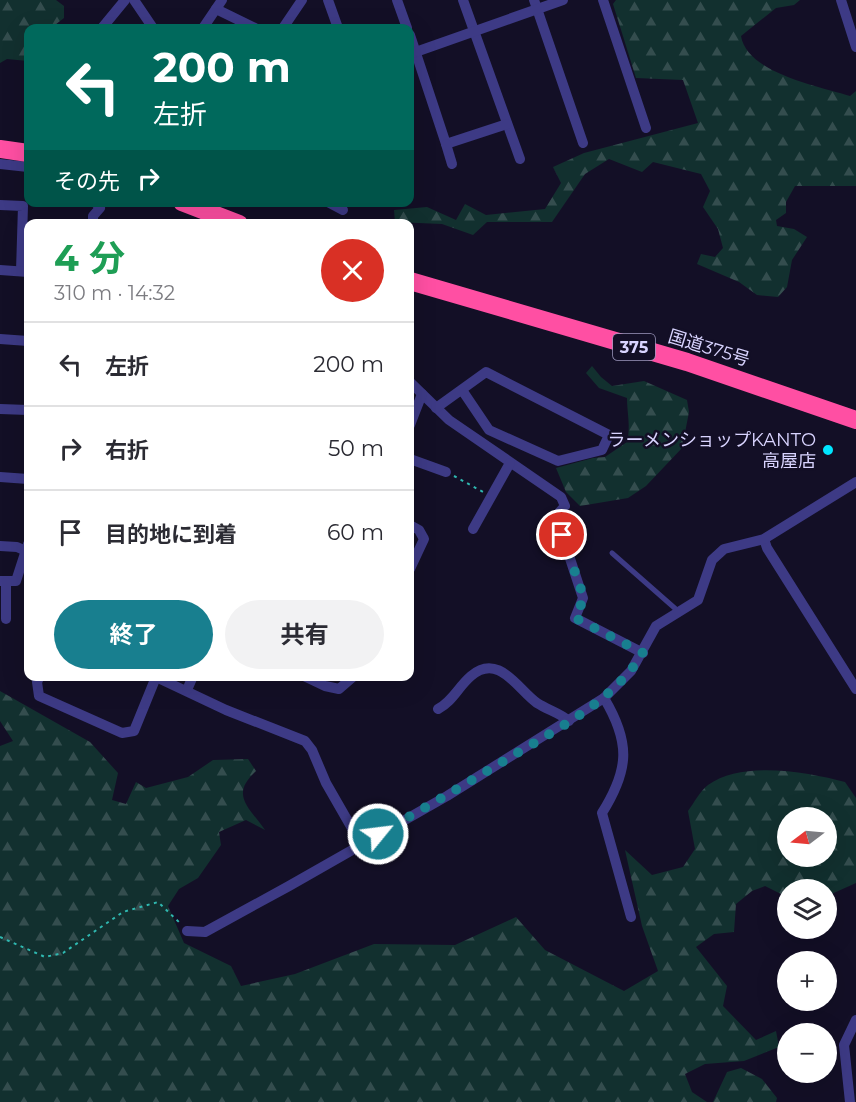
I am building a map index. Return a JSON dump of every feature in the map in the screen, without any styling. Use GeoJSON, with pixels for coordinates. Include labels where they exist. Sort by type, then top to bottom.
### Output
{"type":"FeatureCollection","features":[{"type":"Feature","properties":{"kind":"highway"},"geometry":{"type":"LineString","coordinates":[[0,149],[24,152]]}},
{"type":"Feature","properties":{"kind":"highway"},"geometry":{"type":"LineString","coordinates":[[194,207],[225,219]]}},
{"type":"Feature","properties":{"kind":"highway","name":"国道375号"},"geometry":{"type":"LineString","coordinates":[[414,282],[687,362],[856,420]]}},
{"type":"Feature","properties":{"kind":"street"},"geometry":{"type":"LineString","coordinates":[[105,24],[125,0]]}},
{"type":"Feature","properties":{"kind":"street"},"geometry":{"type":"LineString","coordinates":[[286,24],[302,0]]}},
{"type":"Feature","properties":{"kind":"street"},"geometry":{"type":"LineString","coordinates":[[328,0],[337,24]]}},
{"type":"Feature","properties":{"kind":"street"},"geometry":{"type":"LineString","coordinates":[[397,0],[406,24]]}},
{"type":"Feature","properties":{"kind":"street"},"geometry":{"type":"LineString","coordinates":[[463,0],[520,159]]}},
{"type":"Feature","properties":{"kind":"street"},"geometry":{"type":"LineString","coordinates":[[414,53],[535,5],[563,0]]}},
{"type":"Feature","properties":{"kind":"street"},"geometry":{"type":"LineString","coordinates":[[603,0],[646,128]]}},
{"type":"Feature","properties":{"kind":"street"},"geometry":{"type":"LineString","coordinates":[[841,0],[856,47]]}},
{"type":"Feature","properties":{"kind":"street"},"geometry":{"type":"LineString","coordinates":[[136,1],[150,24]]}},
{"type":"Feature","properties":{"kind":"street"},"geometry":{"type":"LineString","coordinates":[[206,24],[219,5],[249,24]]}},
{"type":"Feature","properties":{"kind":"street"},"geometry":{"type":"LineString","coordinates":[[535,5],[583,143]]}},
{"type":"Feature","properties":{"kind":"street"},"geometry":{"type":"LineString","coordinates":[[414,59],[452,164]]}},
{"type":"Feature","properties":{"kind":"street"},"geometry":{"type":"LineString","coordinates":[[446,144],[507,124]]}},
{"type":"Feature","properties":{"kind":"street"},"geometry":{"type":"LineString","coordinates":[[0,164],[24,167]]}},
{"type":"Feature","properties":{"kind":"street"},"geometry":{"type":"LineString","coordinates":[[0,205],[23,206],[24,238]]}},
{"type":"Feature","properties":{"kind":"street"},"geometry":{"type":"LineString","coordinates":[[337,207],[343,210]]}},
{"type":"Feature","properties":{"kind":"street"},"geometry":{"type":"LineString","coordinates":[[0,270],[24,271]]}},
{"type":"Feature","properties":{"kind":"street"},"geometry":{"type":"LineString","coordinates":[[0,339],[24,341]]}},
{"type":"Feature","properties":{"kind":"street"},"geometry":{"type":"LineString","coordinates":[[436,408],[486,372],[609,435],[602,450],[558,461],[489,430],[462,390]]}},
{"type":"Feature","properties":{"kind":"street"},"geometry":{"type":"LineString","coordinates":[[414,386],[449,420],[561,497],[565,506],[556,516],[584,598],[575,618],[643,653]]}},
{"type":"Feature","properties":{"kind":"street"},"geometry":{"type":"LineString","coordinates":[[414,414],[422,394]]}},
{"type":"Feature","properties":{"kind":"street"},"geometry":{"type":"LineString","coordinates":[[0,409],[24,410]]}},
{"type":"Feature","properties":{"kind":"street"},"geometry":{"type":"LineString","coordinates":[[414,460],[446,472]]}},
{"type":"Feature","properties":{"kind":"street"},"geometry":{"type":"LineString","coordinates":[[473,529],[510,463]]}},
{"type":"Feature","properties":{"kind":"street"},"geometry":{"type":"LineString","coordinates":[[0,477],[24,478]]}},
{"type":"Feature","properties":{"kind":"street"},"geometry":{"type":"LineString","coordinates":[[187,930],[205,932],[361,844],[604,698],[631,671],[656,626],[698,600],[712,560],[724,549],[764,539],[856,482]]}},
{"type":"Feature","properties":{"kind":"street"},"geometry":{"type":"LineString","coordinates":[[414,527],[424,538],[414,560]]}},
{"type":"Feature","properties":{"kind":"street"},"geometry":{"type":"LineString","coordinates":[[764,539],[767,548],[856,689]]}},
{"type":"Feature","properties":{"kind":"street"},"geometry":{"type":"LineString","coordinates":[[0,546],[24,548]]}},
{"type":"Feature","properties":{"kind":"street"},"geometry":{"type":"LineString","coordinates":[[6,619],[3,581],[16,581],[24,557]]}},
{"type":"Feature","properties":{"kind":"street"},"geometry":{"type":"LineString","coordinates":[[438,709],[449,703],[472,675],[493,669],[503,672],[536,702],[569,721]]}},
{"type":"Feature","properties":{"kind":"street"},"geometry":{"type":"LineString","coordinates":[[37,681],[39,696],[122,733],[134,731],[153,681]]}},
{"type":"Feature","properties":{"kind":"street"},"geometry":{"type":"LineString","coordinates":[[165,681],[226,710],[305,741],[312,750],[326,783],[361,844]]}},
{"type":"Feature","properties":{"kind":"street"},"geometry":{"type":"LineString","coordinates":[[187,690],[191,681]]}},
{"type":"Feature","properties":{"kind":"street"},"geometry":{"type":"LineString","coordinates":[[314,681],[339,689],[348,681]]}},
{"type":"Feature","properties":{"kind":"street"},"geometry":{"type":"LineString","coordinates":[[604,698],[613,712],[625,756],[617,789],[602,813],[631,916]]}},
{"type":"Feature","properties":{"kind":"street"},"geometry":{"type":"LineString","coordinates":[[850,1102],[844,1045],[856,1020]]}},
{"type":"Feature","properties":{"kind":"lane"},"geometry":{"type":"LineString","coordinates":[[612,553],[678,611]]}},
{"type":"Feature","properties":{"kind":"path"},"geometry":{"type":"LineString","coordinates":[[446,472],[491,496]]}},
{"type":"Feature","properties":{"kind":"path"},"geometry":{"type":"LineString","coordinates":[[0,936],[45,957],[63,952],[123,912],[158,902],[187,930]]}},
{"type":"Feature","properties":{"kind":"green space"},"geometry":{"type":"Polygon","coordinates":[[[0,0],[56,0],[64,6],[64,18],[56,24],[24,24],[24,61],[7,59],[0,63],[0,0]]]}},
{"type":"Feature","properties":{"kind":"green space"},"geometry":{"type":"Polygon","coordinates":[[[616,0],[800,0],[794,5],[776,8],[741,36],[746,49],[756,60],[786,76],[850,96],[856,91],[856,186],[795,186],[786,202],[786,213],[776,220],[777,226],[794,229],[807,237],[792,260],[787,287],[778,297],[757,295],[739,282],[697,264],[701,254],[715,257],[723,248],[718,229],[703,207],[710,191],[701,174],[653,162],[642,172],[609,159],[585,174],[552,222],[487,222],[473,235],[442,224],[414,223],[414,219],[395,219],[394,210],[427,207],[456,220],[465,204],[486,215],[545,209],[561,183],[553,167],[584,153],[698,123],[683,80],[636,78],[613,4],[616,0]]]}},
{"type":"Feature","properties":{"kind":"green space"},"geometry":{"type":"Polygon","coordinates":[[[592,366],[612,386],[644,381],[687,400],[689,412],[682,448],[646,486],[628,498],[580,506],[566,492],[556,468],[605,457],[627,442],[629,431],[627,398],[599,388],[586,373],[592,366]]]}},
{"type":"Feature","properties":{"kind":"green space"},"geometry":{"type":"Polygon","coordinates":[[[0,691],[90,742],[118,773],[112,800],[126,804],[136,782],[146,788],[188,777],[213,760],[248,759],[256,771],[244,787],[244,800],[265,830],[246,820],[219,832],[221,845],[198,878],[179,889],[168,906],[184,943],[231,966],[241,986],[295,974],[374,944],[455,945],[516,917],[545,950],[624,991],[658,971],[642,926],[625,850],[652,875],[683,867],[695,849],[688,811],[708,785],[722,777],[739,773],[775,770],[845,782],[856,798],[856,883],[837,892],[837,879],[777,879],[777,892],[765,886],[752,891],[736,904],[734,932],[714,934],[696,947],[727,986],[723,1006],[756,1040],[776,1031],[777,1036],[777,1048],[744,1061],[705,1064],[685,1074],[692,1092],[707,1102],[0,1102],[0,746],[13,741],[0,721],[0,691]]]}},
{"type":"Feature","properties":{"kind":"green space"},"geometry":{"type":"Polygon","coordinates":[[[741,1068],[762,1079],[777,1098],[776,1102],[713,1102],[727,1072],[741,1068]]]}},
{"type":"Feature","properties":{"kind":"place","name":"ラーメンショップKANTO 高屋店"},"geometry":{"type":"Point","coordinates":[828,450]}},
{"type":"Feature","properties":{"kind":"route"},"geometry":{"type":"LineString","coordinates":[[378,834],[447,796],[604,698],[631,671],[643,653],[575,618],[584,598],[562,535]]}}]}
